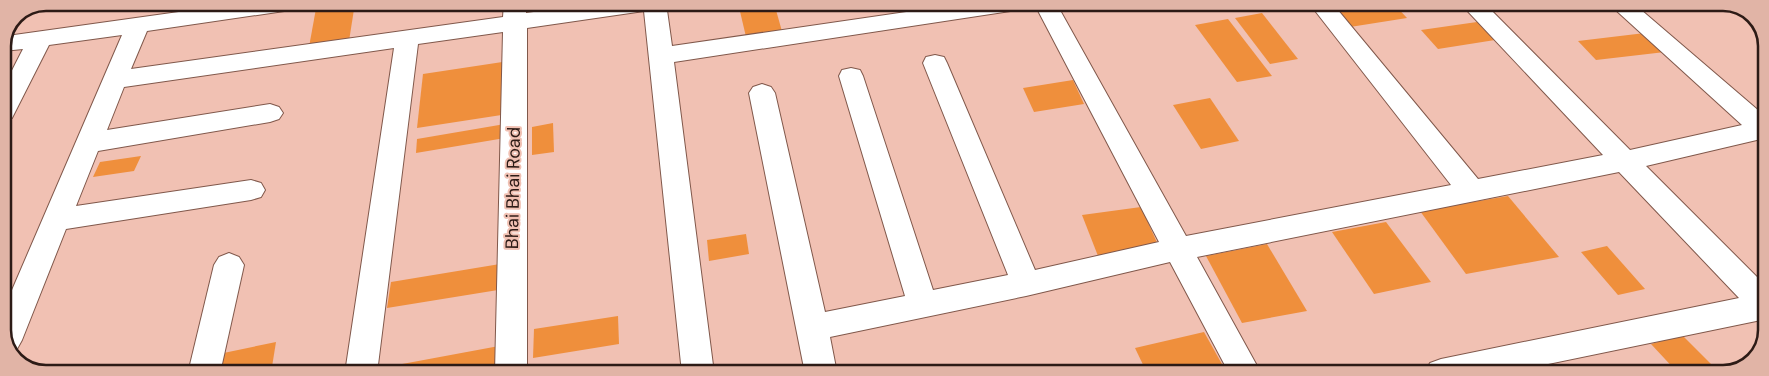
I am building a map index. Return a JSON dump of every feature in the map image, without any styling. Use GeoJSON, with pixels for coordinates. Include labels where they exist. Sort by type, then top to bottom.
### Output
{"type":"FeatureCollection","features":[{"type":"Feature","properties":{"kind":"street"},"geometry":{"type":"LineString","coordinates":[[12,43],[233,11]]}},
{"type":"Feature","properties":{"kind":"street"},"geometry":{"type":"LineString","coordinates":[[116,80],[407,38],[515,13],[542,11]]}},
{"type":"Feature","properties":{"kind":"street"},"geometry":{"type":"LineString","coordinates":[[656,11],[697,365]]}},
{"type":"Feature","properties":{"kind":"street"},"geometry":{"type":"LineString","coordinates":[[661,56],[964,11]]}},
{"type":"Feature","properties":{"kind":"street"},"geometry":{"type":"LineString","coordinates":[[1049,11],[1240,365]]}},
{"type":"Feature","properties":{"kind":"street"},"geometry":{"type":"LineString","coordinates":[[1326,11],[1472,191]]}},
{"type":"Feature","properties":{"kind":"street"},"geometry":{"type":"LineString","coordinates":[[1479,11],[1758,299]]}},
{"type":"Feature","properties":{"kind":"street"},"geometry":{"type":"LineString","coordinates":[[1628,11],[1758,124]]}},
{"type":"Feature","properties":{"kind":"street","name":"Bhai Bhai Road"},"geometry":{"type":"LineString","coordinates":[[511,365],[515,13]]}},
{"type":"Feature","properties":{"kind":"street"},"geometry":{"type":"LineString","coordinates":[[11,328],[138,24]]}},
{"type":"Feature","properties":{"kind":"street"},"geometry":{"type":"LineString","coordinates":[[11,96],[41,38]]}},
{"type":"Feature","properties":{"kind":"street"},"geometry":{"type":"LineString","coordinates":[[361,365],[407,38]]}},
{"type":"Feature","properties":{"kind":"street"},"geometry":{"type":"LineString","coordinates":[[935,63],[1026,284]]}},
{"type":"Feature","properties":{"kind":"street"},"geometry":{"type":"LineString","coordinates":[[851,76],[923,305]]}},
{"type":"Feature","properties":{"kind":"street"},"geometry":{"type":"LineString","coordinates":[[762,94],[819,365]]}},
{"type":"Feature","properties":{"kind":"street"},"geometry":{"type":"LineString","coordinates":[[88,143],[270,114]]}},
{"type":"Feature","properties":{"kind":"street"},"geometry":{"type":"LineString","coordinates":[[812,328],[1026,284],[1178,249],[1625,161],[1758,132]]}},
{"type":"Feature","properties":{"kind":"street"},"geometry":{"type":"LineString","coordinates":[[57,220],[251,190]]}},
{"type":"Feature","properties":{"kind":"street"},"geometry":{"type":"LineString","coordinates":[[206,365],[229,265]]}},
{"type":"Feature","properties":{"kind":"street"},"geometry":{"type":"LineString","coordinates":[[1480,365],[1758,307]]}},
{"type":"Feature","properties":{"kind":"building"},"geometry":{"type":"Polygon","coordinates":[[[316,11],[354,11],[349,41],[309,47],[316,11]]]}},
{"type":"Feature","properties":{"kind":"building"},"geometry":{"type":"Polygon","coordinates":[[[740,11],[776,11],[783,35],[747,41],[740,11]]]}},
{"type":"Feature","properties":{"kind":"building"},"geometry":{"type":"Polygon","coordinates":[[[1400,11],[1407,18],[1350,27],[1337,12],[1400,11]]]}},
{"type":"Feature","properties":{"kind":"building"},"geometry":{"type":"Polygon","coordinates":[[[1262,13],[1298,59],[1270,64],[1235,18],[1262,13]]]}},
{"type":"Feature","properties":{"kind":"building"},"geometry":{"type":"Polygon","coordinates":[[[1228,19],[1272,76],[1237,82],[1195,25],[1228,19]]]}},
{"type":"Feature","properties":{"kind":"building"},"geometry":{"type":"Polygon","coordinates":[[[1477,22],[1495,40],[1438,49],[1421,30],[1477,22]]]}},
{"type":"Feature","properties":{"kind":"building"},"geometry":{"type":"Polygon","coordinates":[[[1645,33],[1665,52],[1596,60],[1578,41],[1645,33]]]}},
{"type":"Feature","properties":{"kind":"building"},"geometry":{"type":"Polygon","coordinates":[[[509,61],[508,114],[417,128],[423,74],[509,61]]]}},
{"type":"Feature","properties":{"kind":"building"},"geometry":{"type":"Polygon","coordinates":[[[1073,80],[1084,104],[1034,112],[1023,88],[1073,80]]]}},
{"type":"Feature","properties":{"kind":"building"},"geometry":{"type":"Polygon","coordinates":[[[1210,98],[1239,141],[1201,149],[1173,105],[1210,98]]]}},
{"type":"Feature","properties":{"kind":"building"},"geometry":{"type":"Polygon","coordinates":[[[553,123],[554,152],[532,155],[532,127],[553,123]]]}},
{"type":"Feature","properties":{"kind":"building"},"geometry":{"type":"Polygon","coordinates":[[[505,124],[505,138],[416,153],[417,139],[505,124]]]}},
{"type":"Feature","properties":{"kind":"building"},"geometry":{"type":"Polygon","coordinates":[[[141,156],[134,171],[93,177],[100,162],[141,156]]]}},
{"type":"Feature","properties":{"kind":"building"},"geometry":{"type":"Polygon","coordinates":[[[1508,196],[1559,257],[1466,274],[1420,211],[1508,196]]]}},
{"type":"Feature","properties":{"kind":"building"},"geometry":{"type":"Polygon","coordinates":[[[1141,207],[1159,247],[1098,256],[1082,215],[1141,207]]]}},
{"type":"Feature","properties":{"kind":"building"},"geometry":{"type":"Polygon","coordinates":[[[1386,222],[1431,282],[1374,294],[1332,232],[1386,222]]]}},
{"type":"Feature","properties":{"kind":"building"},"geometry":{"type":"Polygon","coordinates":[[[746,234],[749,254],[709,261],[707,240],[746,234]]]}},
{"type":"Feature","properties":{"kind":"building"},"geometry":{"type":"Polygon","coordinates":[[[1267,244],[1307,311],[1242,323],[1206,256],[1267,244]]]}},
{"type":"Feature","properties":{"kind":"building"},"geometry":{"type":"Polygon","coordinates":[[[1607,246],[1645,289],[1618,295],[1581,252],[1607,246]]]}},
{"type":"Feature","properties":{"kind":"building"},"geometry":{"type":"Polygon","coordinates":[[[500,264],[498,290],[387,308],[391,282],[500,264]]]}},
{"type":"Feature","properties":{"kind":"building"},"geometry":{"type":"Polygon","coordinates":[[[618,316],[619,344],[533,358],[534,329],[618,316]]]}},
{"type":"Feature","properties":{"kind":"building"},"geometry":{"type":"Polygon","coordinates":[[[1204,332],[1223,365],[1143,365],[1135,348],[1204,332]]]}},
{"type":"Feature","properties":{"kind":"building"},"geometry":{"type":"Polygon","coordinates":[[[1682,335],[1712,365],[1671,365],[1651,344],[1682,335]]]}},
{"type":"Feature","properties":{"kind":"building"},"geometry":{"type":"Polygon","coordinates":[[[276,342],[272,365],[212,365],[214,355],[276,342]]]}},
{"type":"Feature","properties":{"kind":"building"},"geometry":{"type":"Polygon","coordinates":[[[499,346],[498,365],[397,365],[499,346]]]}}]}
